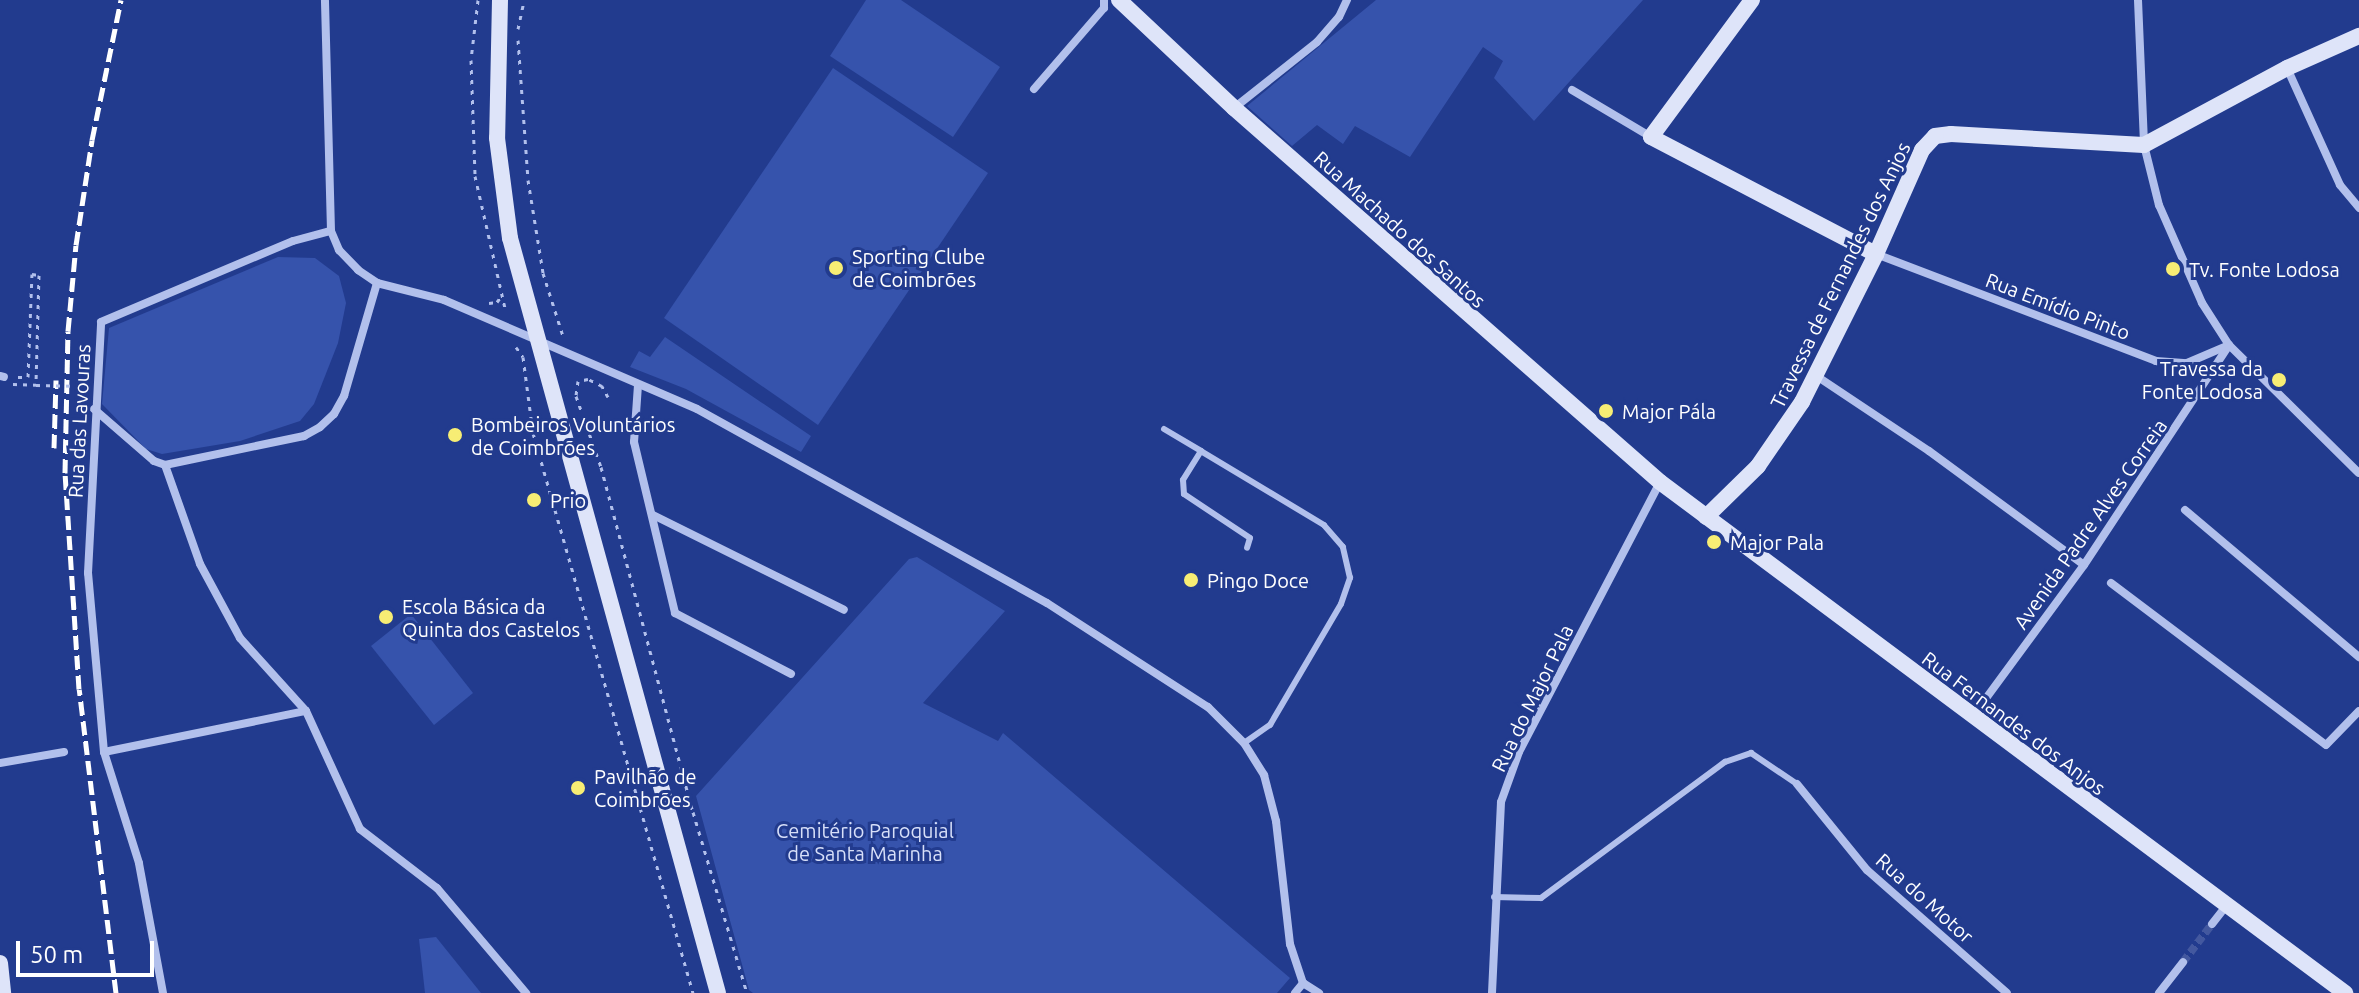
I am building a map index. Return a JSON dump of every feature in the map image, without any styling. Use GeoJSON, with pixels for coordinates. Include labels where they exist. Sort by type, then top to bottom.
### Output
{"type":"FeatureCollection","features":[{"type":"Feature","properties":{"kind":"street"},"geometry":{"type":"LineString","coordinates":[[325,0],[331,231],[339,250],[377,283],[444,300],[540,344],[697,409],[1047,603],[1208,707],[1244,743],[1264,775],[1276,821],[1290,944],[1303,983],[1319,993]]}},
{"type":"Feature","properties":{"kind":"street"},"geometry":{"type":"LineString","coordinates":[[500,0],[497,138],[510,238],[718,993]]}},
{"type":"Feature","properties":{"kind":"street"},"geometry":{"type":"LineString","coordinates":[[1034,89],[1104,8],[1104,0]]}},
{"type":"Feature","properties":{"kind":"street","name":"Rua Machado dos Santos"},"geometry":{"type":"LineString","coordinates":[[1119,0],[1234,108],[1660,482]]}},
{"type":"Feature","properties":{"kind":"street"},"geometry":{"type":"LineString","coordinates":[[1234,108],[1317,42],[1339,17],[1347,0]]}},
{"type":"Feature","properties":{"kind":"street"},"geometry":{"type":"LineString","coordinates":[[1651,137],[1752,0]]}},
{"type":"Feature","properties":{"kind":"street"},"geometry":{"type":"LineString","coordinates":[[2138,0],[2144,145],[2159,205],[2202,303],[2229,345],[2359,473]]}},
{"type":"Feature","properties":{"kind":"street"},"geometry":{"type":"LineString","coordinates":[[2144,145],[2287,68],[2359,36]]}},
{"type":"Feature","properties":{"kind":"street"},"geometry":{"type":"LineString","coordinates":[[2287,68],[2340,185],[2359,208]]}},
{"type":"Feature","properties":{"kind":"street"},"geometry":{"type":"LineString","coordinates":[[1572,90],[1651,137],[1876,254]]}},
{"type":"Feature","properties":{"kind":"street","name":"Travessa de Fernandes dos Anjos"},"geometry":{"type":"LineString","coordinates":[[1706,517],[1758,466],[1782,435],[1876,254],[1922,150],[1935,136],[1951,134],[2144,145]]}},
{"type":"Feature","properties":{"kind":"street","name":"Rua das Lavouras"},"geometry":{"type":"LineString","coordinates":[[163,993],[139,863],[104,752],[88,573],[94,409],[101,322],[293,241],[331,231]]}},
{"type":"Feature","properties":{"kind":"street","name":"Rua Emídio Pinto"},"geometry":{"type":"LineString","coordinates":[[1876,254],[2156,361],[2187,363],[2229,345]]}},
{"type":"Feature","properties":{"kind":"street"},"geometry":{"type":"LineString","coordinates":[[94,409],[154,461],[165,465],[304,436],[334,414],[344,396],[377,283]]}},
{"type":"Feature","properties":{"kind":"street","name":"Avenida Padre Alves Correia"},"geometry":{"type":"LineString","coordinates":[[1971,718],[2084,565],[2229,345]]}},
{"type":"Feature","properties":{"kind":"street"},"geometry":{"type":"LineString","coordinates":[[1815,375],[1929,451],[2084,565]]}},
{"type":"Feature","properties":{"kind":"street"},"geometry":{"type":"LineString","coordinates":[[638,385],[634,442],[675,613],[791,674]]}},
{"type":"Feature","properties":{"kind":"street"},"geometry":{"type":"LineString","coordinates":[[165,465],[200,564],[240,638],[306,711],[360,829],[437,888],[526,993]]}},
{"type":"Feature","properties":{"kind":"street","name":"Rua Fernandes dos Anjos"},"geometry":{"type":"LineString","coordinates":[[1660,482],[1971,718],[2345,993]]}},
{"type":"Feature","properties":{"kind":"street","name":"Rua do Major Pala"},"geometry":{"type":"LineString","coordinates":[[1492,993],[1494,897],[1501,802],[1519,752],[1660,482]]}},
{"type":"Feature","properties":{"kind":"street"},"geometry":{"type":"LineString","coordinates":[[2185,510],[2359,657]]}},
{"type":"Feature","properties":{"kind":"street"},"geometry":{"type":"LineString","coordinates":[[653,515],[844,610]]}},
{"type":"Feature","properties":{"kind":"street"},"geometry":{"type":"LineString","coordinates":[[2111,583],[2326,745],[2359,711]]}},
{"type":"Feature","properties":{"kind":"street"},"geometry":{"type":"LineString","coordinates":[[104,752],[306,711]]}},
{"type":"Feature","properties":{"kind":"street"},"geometry":{"type":"LineString","coordinates":[[0,763],[64,752]]}},
{"type":"Feature","properties":{"kind":"street","name":"Rua do Motor"},"geometry":{"type":"LineString","coordinates":[[1797,784],[1867,870],[2007,993]]}},
{"type":"Feature","properties":{"kind":"street"},"geometry":{"type":"LineString","coordinates":[[2212,924],[2227,905]]}},
{"type":"Feature","properties":{"kind":"street"},"geometry":{"type":"LineString","coordinates":[[2159,993],[2183,962]]}},
{"type":"Feature","properties":{"kind":"street"},"geometry":{"type":"LineString","coordinates":[[0,963],[3,993]]}},
{"type":"Feature","properties":{"kind":"street"},"geometry":{"type":"LineString","coordinates":[[1295,993],[1303,983]]}},
{"type":"Feature","properties":{"kind":"lane"},"geometry":{"type":"LineString","coordinates":[[1164,429],[1324,525],[1343,547],[1350,578],[1341,604],[1270,725],[1244,743]]}},
{"type":"Feature","properties":{"kind":"lane"},"geometry":{"type":"LineString","coordinates":[[1201,451],[1183,480],[1184,494],[1250,538],[1247,548]]}},
{"type":"Feature","properties":{"kind":"lane"},"geometry":{"type":"LineString","coordinates":[[1494,897],[1541,898],[1725,762],[1751,753],[1797,784]]}},
{"type":"Feature","properties":{"kind":"path"},"geometry":{"type":"LineString","coordinates":[[524,0],[517,33],[528,180],[543,273],[561,330]]}},
{"type":"Feature","properties":{"kind":"path"},"geometry":{"type":"LineString","coordinates":[[5,379],[28,377],[32,274],[39,275],[36,385]]}},
{"type":"Feature","properties":{"kind":"path"},"geometry":{"type":"LineString","coordinates":[[518,348],[523,357],[533,433],[693,993]]}},
{"type":"Feature","properties":{"kind":"path"},"geometry":{"type":"LineString","coordinates":[[5,379],[36,385],[84,386]]}},
{"type":"Feature","properties":{"kind":"path"},"geometry":{"type":"LineString","coordinates":[[608,397],[602,386],[588,379],[578,381],[576,396],[601,467],[693,812],[747,993]]}},
{"type":"Feature","properties":{"kind":"green space"},"geometry":{"type":"Polygon","coordinates":[[[866,0],[901,0],[1000,67],[953,137],[830,56],[866,0]]]}},
{"type":"Feature","properties":{"kind":"green space"},"geometry":{"type":"Polygon","coordinates":[[[1376,0],[1643,0],[1534,121],[1494,78],[1503,61],[1483,47],[1410,157],[1355,126],[1343,144],[1317,125],[1292,146],[1247,106],[1376,0]]]}},
{"type":"Feature","properties":{"kind":"green space"},"geometry":{"type":"Polygon","coordinates":[[[833,68],[988,173],[818,425],[664,318],[833,68]]]}},
{"type":"Feature","properties":{"kind":"green space"},"geometry":{"type":"Polygon","coordinates":[[[278,257],[315,258],[339,276],[346,303],[338,343],[314,404],[300,421],[240,441],[162,454],[146,449],[102,404],[109,328],[278,257]]]}},
{"type":"Feature","properties":{"kind":"green space"},"geometry":{"type":"Polygon","coordinates":[[[665,337],[811,436],[801,452],[686,389],[630,367],[639,351],[650,357],[665,337]]]}},
{"type":"Feature","properties":{"kind":"green space","name":"Cemitério Paroquial de Santa Marinha"},"geometry":{"type":"Polygon","coordinates":[[[917,557],[1005,611],[923,703],[998,741],[1003,733],[1290,978],[1277,993],[753,993],[749,990],[696,796],[909,559],[917,557]]]}},
{"type":"Feature","properties":{"kind":"green space"},"geometry":{"type":"Polygon","coordinates":[[[411,614],[473,693],[434,725],[371,646],[411,614]]]}},
{"type":"Feature","properties":{"kind":"green space"},"geometry":{"type":"Polygon","coordinates":[[[436,937],[481,993],[425,993],[419,939],[436,937]]]}},
{"type":"Feature","properties":{"kind":"tunnel"},"geometry":{"type":"LineString","coordinates":[[2183,962],[2212,924]]}},
{"type":"Feature","properties":{"kind":"railway"},"geometry":{"type":"LineString","coordinates":[[116,993],[79,689],[65,473],[68,331],[76,245],[92,140],[121,0]]}},
{"type":"Feature","properties":{"kind":"railway"},"geometry":{"type":"LineString","coordinates":[[54,448],[56,380]]}},
{"type":"Feature","properties":{"kind":"place","name":"Sporting Clube de Coimbrões"},"geometry":{"type":"Point","coordinates":[836,268]}},
{"type":"Feature","properties":{"kind":"place","name":"Tv. Fonte Lodosa"},"geometry":{"type":"Point","coordinates":[2173,269]}},
{"type":"Feature","properties":{"kind":"place","name":"Travessa da Fonte Lodosa"},"geometry":{"type":"Point","coordinates":[2279,380]}},
{"type":"Feature","properties":{"kind":"place","name":"Major Pála"},"geometry":{"type":"Point","coordinates":[1606,411]}},
{"type":"Feature","properties":{"kind":"place","name":"Bombeiros Voluntários de Coimbrões"},"geometry":{"type":"Point","coordinates":[455,435]}},
{"type":"Feature","properties":{"kind":"place","name":"Prio"},"geometry":{"type":"Point","coordinates":[534,500]}},
{"type":"Feature","properties":{"kind":"place","name":"Major Pala"},"geometry":{"type":"Point","coordinates":[1714,542]}},
{"type":"Feature","properties":{"kind":"place","name":"Pingo Doce"},"geometry":{"type":"Point","coordinates":[1191,580]}},
{"type":"Feature","properties":{"kind":"place","name":"Escola Básica da Quinta dos Castelos"},"geometry":{"type":"Point","coordinates":[386,617]}},
{"type":"Feature","properties":{"kind":"place","name":"Pavilhão de Coimbrões"},"geometry":{"type":"Point","coordinates":[578,788]}}]}
